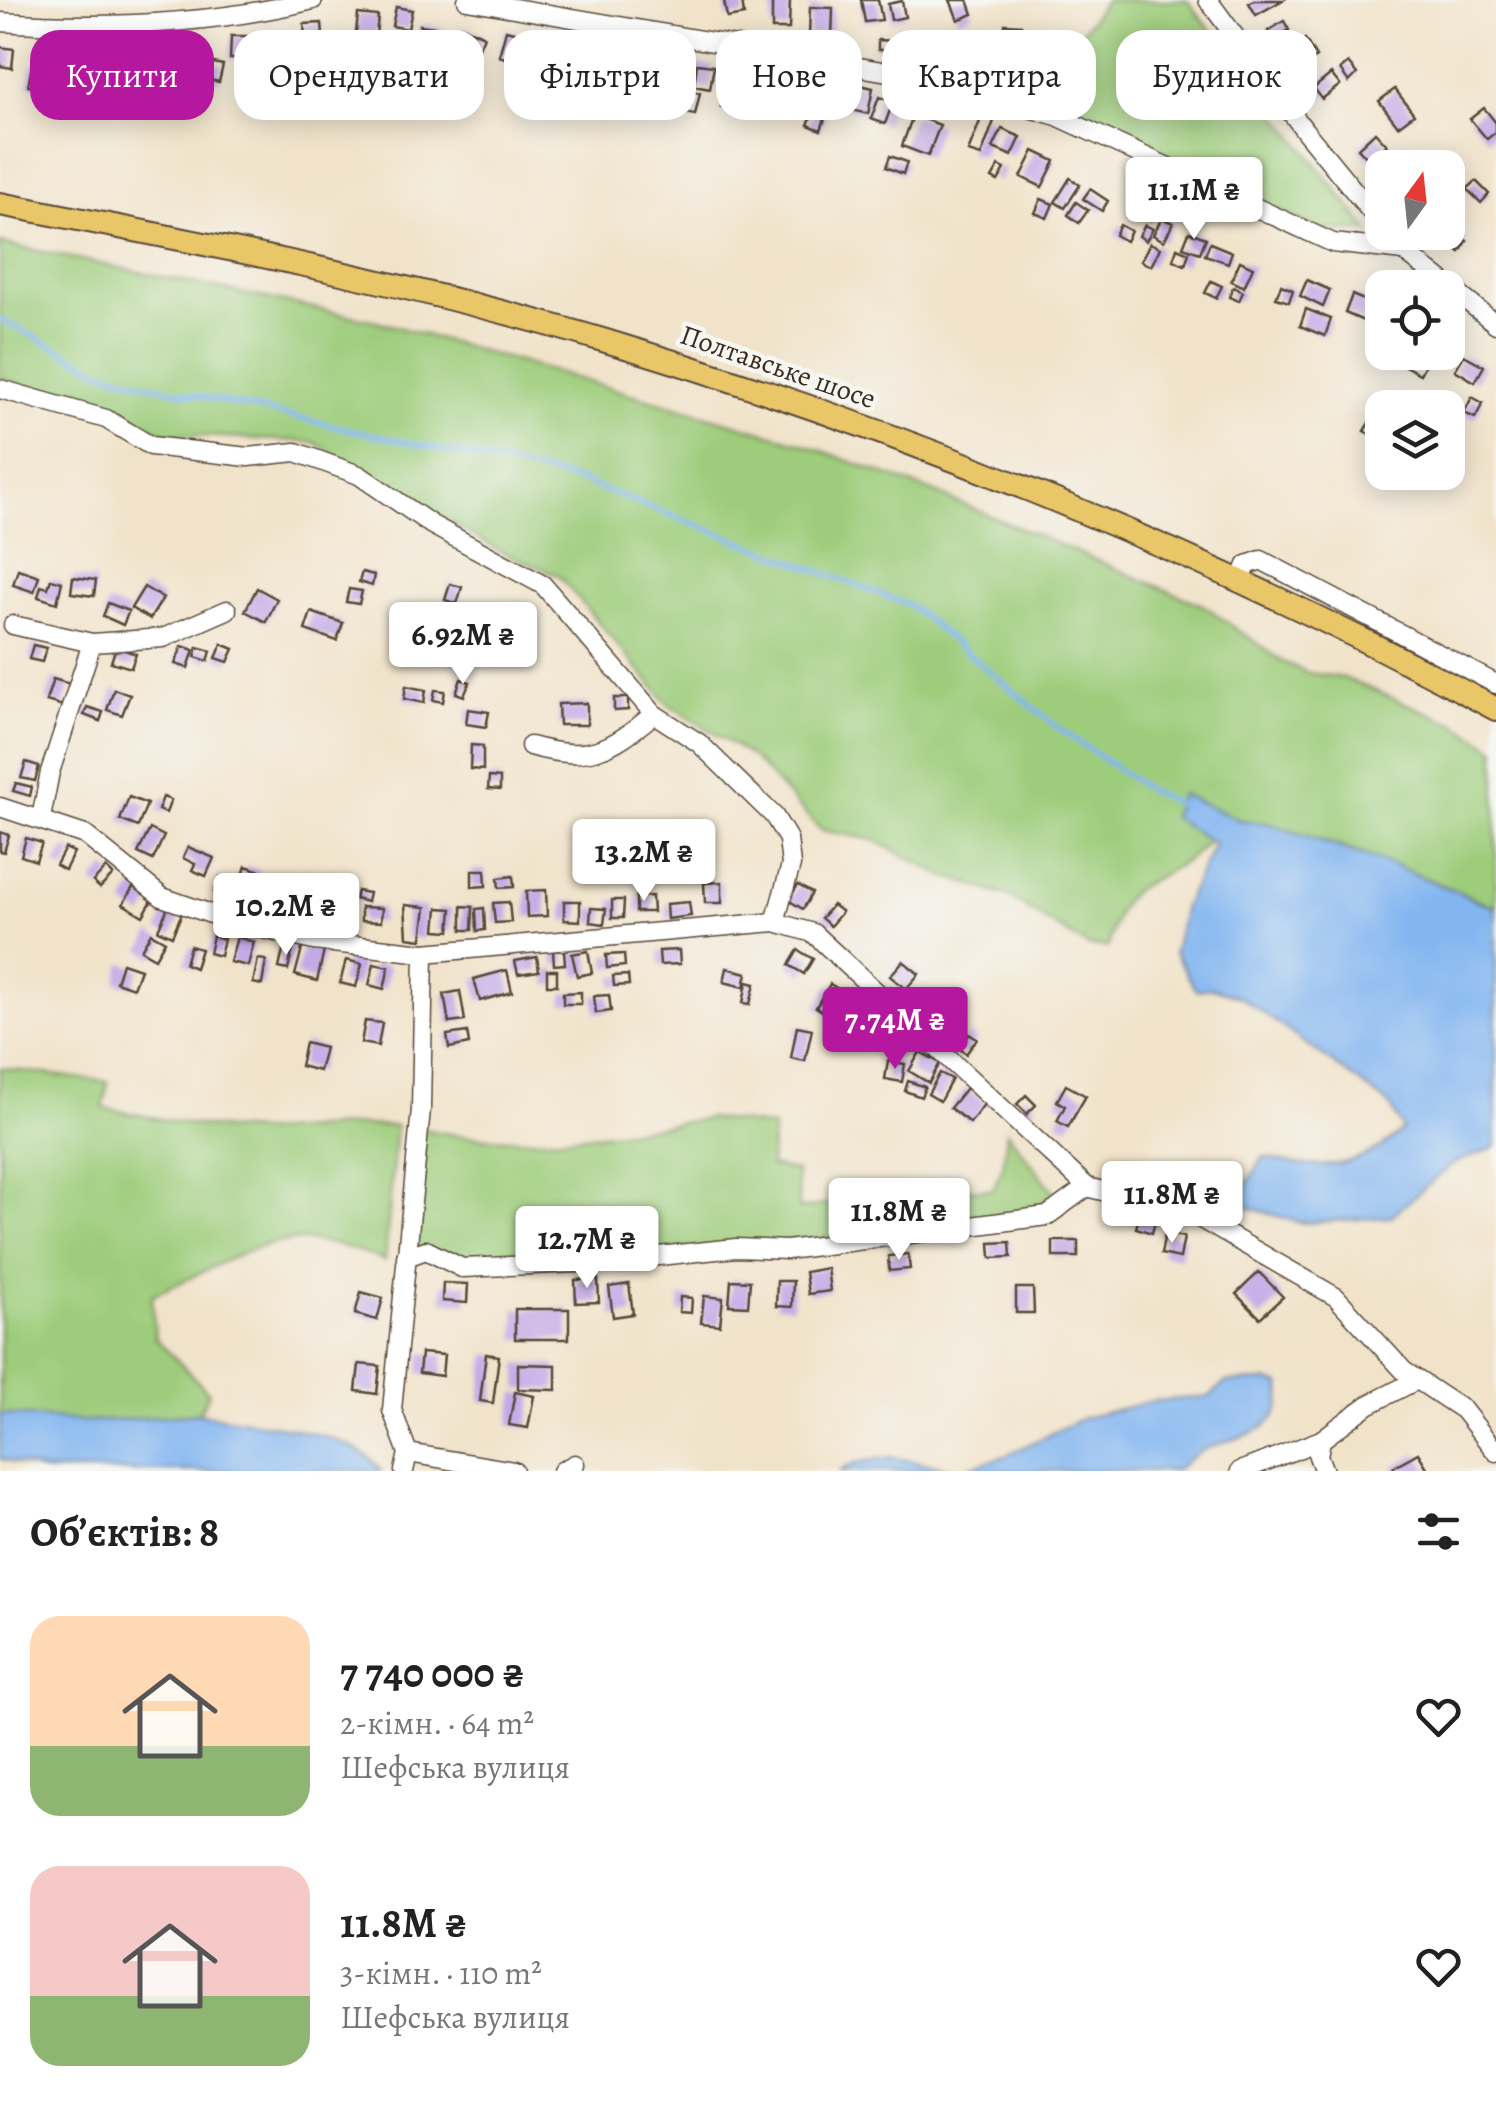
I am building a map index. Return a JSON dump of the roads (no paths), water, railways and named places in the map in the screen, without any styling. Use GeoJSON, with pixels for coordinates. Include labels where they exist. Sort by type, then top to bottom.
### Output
{"type":"FeatureCollection","features":[{"type":"Feature","properties":{"kind":"main road","name":"Полтавське шосе"},"geometry":{"type":"LineString","coordinates":[[0,204],[259,254],[603,340],[885,436],[1240,583],[1496,709]]}},
{"type":"Feature","properties":{"kind":"street"},"geometry":{"type":"LineString","coordinates":[[0,22],[124,26],[210,19],[312,0]]}},
{"type":"Feature","properties":{"kind":"street"},"geometry":{"type":"LineString","coordinates":[[467,0],[940,82],[1058,116],[1333,243],[1404,252],[1496,324]]}},
{"type":"Feature","properties":{"kind":"street"},"geometry":{"type":"LineString","coordinates":[[1208,0],[1304,131],[1365,205]]}},
{"type":"Feature","properties":{"kind":"street"},"geometry":{"type":"LineString","coordinates":[[0,389],[106,419],[151,446],[248,458],[296,452],[359,475],[432,525],[543,584],[654,714],[699,743],[774,816],[788,839],[791,865],[775,922]]}},
{"type":"Feature","properties":{"kind":"street"},"geometry":{"type":"LineString","coordinates":[[1240,583],[1247,565],[1262,560],[1496,684]]}},
{"type":"Feature","properties":{"kind":"street"},"geometry":{"type":"LineString","coordinates":[[13,625],[92,643],[163,638],[227,610]]}},
{"type":"Feature","properties":{"kind":"street"},"geometry":{"type":"LineString","coordinates":[[41,818],[50,772],[92,643]]}},
{"type":"Feature","properties":{"kind":"street"},"geometry":{"type":"LineString","coordinates":[[530,746],[583,757],[626,737],[654,714]]}},
{"type":"Feature","properties":{"kind":"street"},"geometry":{"type":"LineString","coordinates":[[0,806],[85,835],[162,897],[196,911],[314,941],[424,953],[775,922],[813,934],[1088,1187],[1194,1215],[1336,1297],[1415,1381],[1447,1398],[1472,1421],[1496,1452]]}},
{"type":"Feature","properties":{"kind":"street"},"geometry":{"type":"LineString","coordinates":[[424,953],[421,1110],[392,1410],[406,1462],[514,1471]]}},
{"type":"Feature","properties":{"kind":"street"},"geometry":{"type":"LineString","coordinates":[[406,1257],[426,1250],[462,1268],[600,1262],[736,1248],[786,1250],[1046,1216],[1088,1187]]}},
{"type":"Feature","properties":{"kind":"street"},"geometry":{"type":"LineString","coordinates":[[1240,1471],[1321,1440],[1368,1405],[1415,1381]]}},
{"type":"Feature","properties":{"kind":"street"},"geometry":{"type":"LineString","coordinates":[[1472,1421],[1496,1426]]}},
{"type":"Feature","properties":{"kind":"street"},"geometry":{"type":"LineString","coordinates":[[1321,1440],[1318,1456],[1324,1471]]}},
{"type":"Feature","properties":{"kind":"water"},"geometry":{"type":"Polygon","coordinates":[[[1181,794],[1240,820],[1271,824],[1398,867],[1496,908],[1496,1147],[1453,1164],[1390,1217],[1300,1223],[1234,1203],[1264,1157],[1303,1165],[1338,1164],[1371,1153],[1403,1129],[1389,1104],[1241,997],[1212,988],[1196,990],[1174,952],[1184,906],[1214,844],[1172,817],[1181,794]]]}},
{"type":"Feature","properties":{"kind":"water"},"geometry":{"type":"Polygon","coordinates":[[[1268,1381],[1281,1385],[1281,1402],[1266,1425],[1200,1452],[1174,1471],[841,1471],[854,1463],[891,1457],[960,1470],[1005,1456],[1083,1418],[1153,1401],[1209,1397],[1226,1382],[1268,1381]]]}},
{"type":"Feature","properties":{"kind":"water"},"geometry":{"type":"Polygon","coordinates":[[[199,1413],[324,1436],[367,1456],[381,1471],[43,1471],[0,1459],[0,1414],[93,1422],[199,1413]]]}},
{"type":"Feature","properties":{"kind":"waterway"},"geometry":{"type":"LineString","coordinates":[[0,319],[99,370],[154,386],[578,480],[909,605],[1057,727],[1148,790],[1182,806]]}}]}
